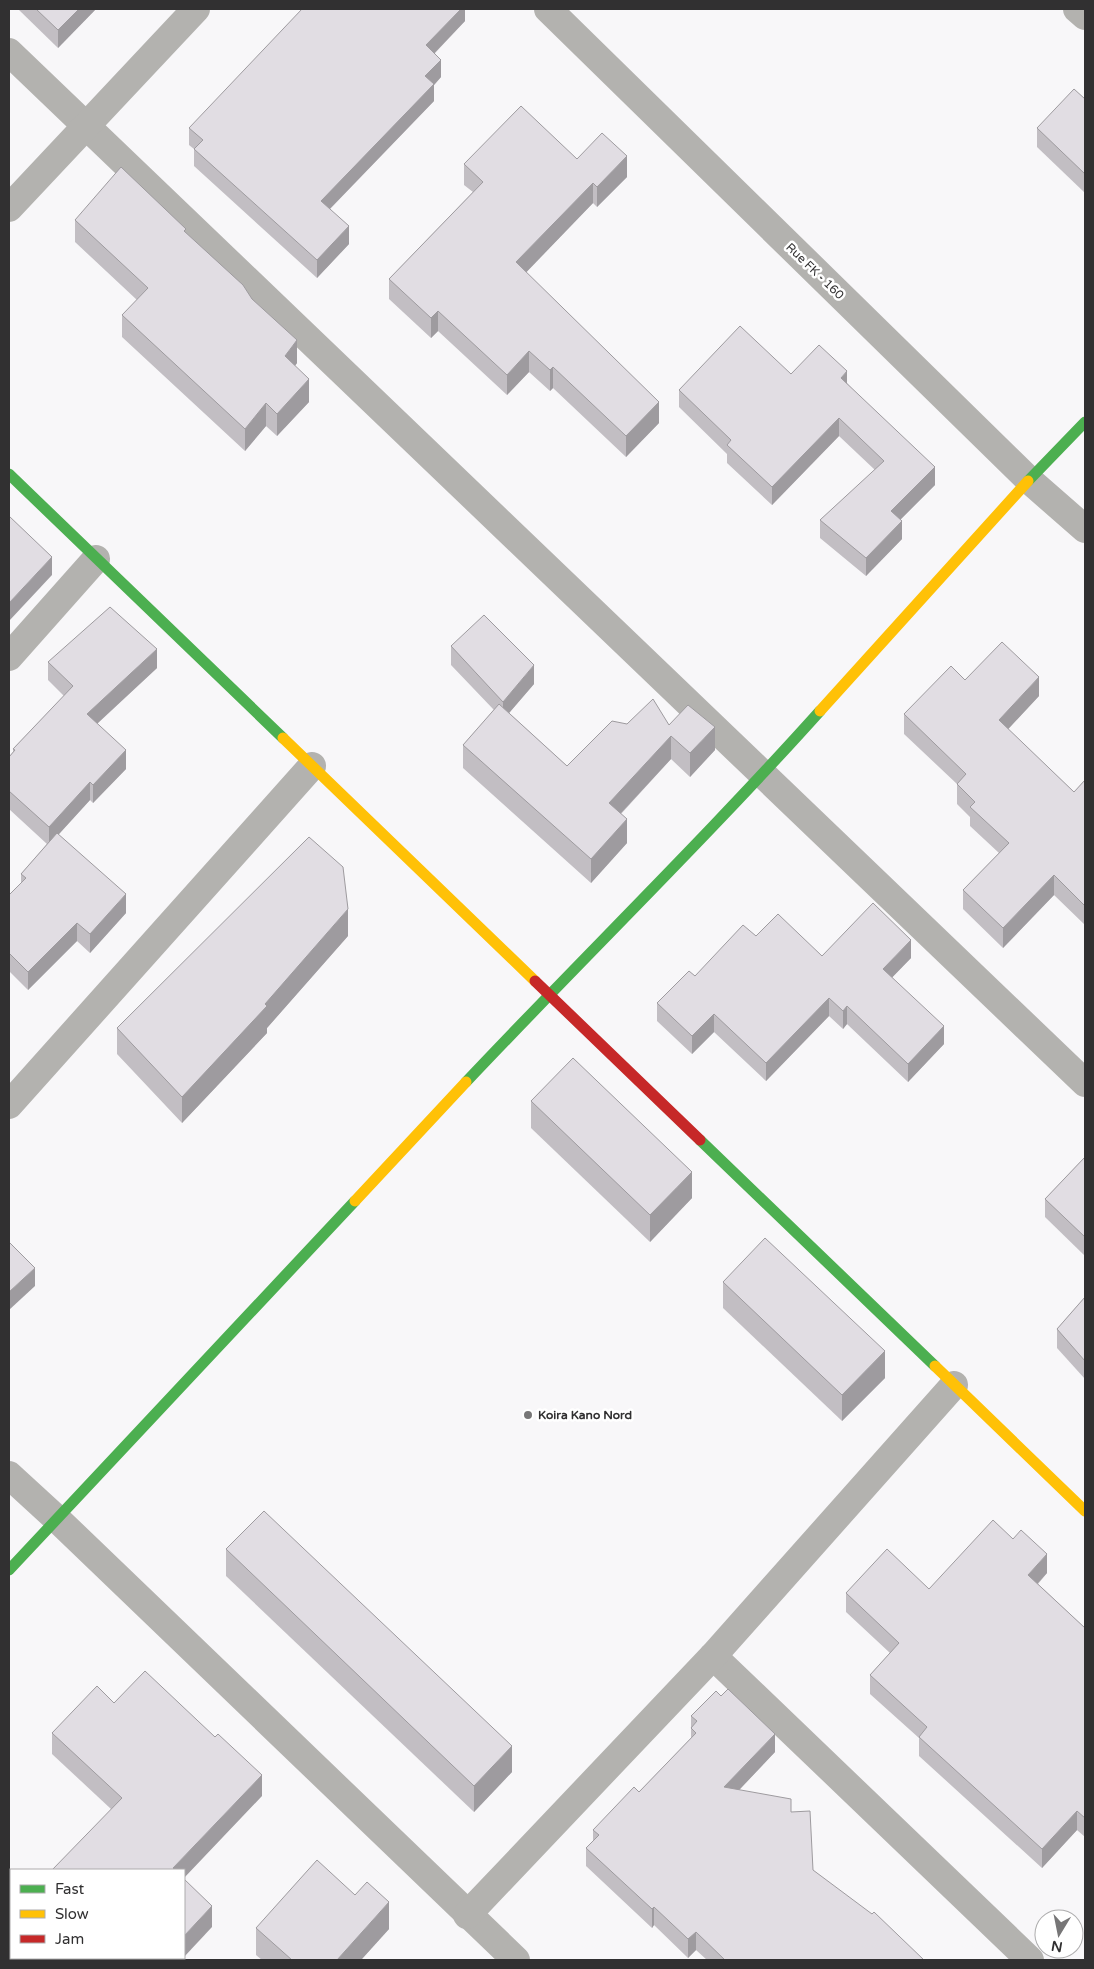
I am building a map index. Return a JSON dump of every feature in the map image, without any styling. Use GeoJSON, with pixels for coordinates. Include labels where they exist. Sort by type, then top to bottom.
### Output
{"type":"FeatureCollection","features":[{"type":"Feature","properties":{"kind":"street"},"geometry":{"type":"LineString","coordinates":[[9,208],[196,9]]}},
{"type":"Feature","properties":{"kind":"street","name":"Rue FK - 160"},"geometry":{"type":"LineString","coordinates":[[548,9],[1029,480],[1085,529]]}},
{"type":"Feature","properties":{"kind":"street"},"geometry":{"type":"LineString","coordinates":[[1077,9],[1085,16]]}},
{"type":"Feature","properties":{"kind":"street"},"geometry":{"type":"LineString","coordinates":[[9,52],[762,776],[1085,1083]]}},
{"type":"Feature","properties":{"kind":"street"},"geometry":{"type":"LineString","coordinates":[[9,1570],[549,994],[762,776],[1029,480],[1085,422]]}},
{"type":"Feature","properties":{"kind":"street"},"geometry":{"type":"LineString","coordinates":[[9,474],[1085,1511]]}},
{"type":"Feature","properties":{"kind":"street"},"geometry":{"type":"LineString","coordinates":[[9,657],[96,559]]}},
{"type":"Feature","properties":{"kind":"street"},"geometry":{"type":"LineString","coordinates":[[9,1105],[312,766]]}},
{"type":"Feature","properties":{"kind":"street"},"geometry":{"type":"LineString","coordinates":[[467,1915],[713,1656],[954,1384]]}},
{"type":"Feature","properties":{"kind":"street"},"geometry":{"type":"LineString","coordinates":[[9,1475],[57,1518],[467,1915],[516,1960]]}},
{"type":"Feature","properties":{"kind":"street"},"geometry":{"type":"LineString","coordinates":[[713,1656],[1030,1960]]}},
{"type":"Feature","properties":{"kind":"building"},"geometry":{"type":"Polygon","coordinates":[[[36,9],[79,9],[58,30],[36,9]]]}},
{"type":"Feature","properties":{"kind":"building"},"geometry":{"type":"Polygon","coordinates":[[[302,9],[461,9],[426,45],[441,60],[425,76],[434,84],[321,201],[349,226],[317,260],[194,149],[203,140],[189,128],[302,9]]]}},
{"type":"Feature","properties":{"kind":"building"},"geometry":{"type":"Polygon","coordinates":[[[1074,89],[1085,99],[1085,174],[1037,128],[1074,89]]]}},
{"type":"Feature","properties":{"kind":"building"},"geometry":{"type":"Polygon","coordinates":[[[521,106],[577,159],[602,133],[627,156],[597,187],[593,183],[516,262],[659,402],[626,436],[553,367],[550,370],[529,351],[507,375],[438,311],[431,318],[389,279],[483,182],[464,164],[521,106]]]}},
{"type":"Feature","properties":{"kind":"building"},"geometry":{"type":"Polygon","coordinates":[[[121,167],[186,229],[184,231],[243,285],[252,299],[297,340],[285,356],[309,379],[277,414],[266,403],[245,429],[122,315],[148,288],[75,220],[121,167]]]}},
{"type":"Feature","properties":{"kind":"building"},"geometry":{"type":"Polygon","coordinates":[[[740,326],[791,374],[819,345],[847,371],[841,378],[935,467],[891,511],[902,521],[866,558],[820,520],[884,461],[839,418],[772,487],[727,445],[731,440],[679,390],[740,326]]]}},
{"type":"Feature","properties":{"kind":"building"},"geometry":{"type":"Polygon","coordinates":[[[9,516],[52,557],[9,603],[9,516]]]}},
{"type":"Feature","properties":{"kind":"building"},"geometry":{"type":"Polygon","coordinates":[[[110,607],[157,649],[87,714],[126,750],[93,785],[90,782],[49,827],[9,791],[9,757],[15,750],[13,749],[73,686],[48,662],[110,607]]]}},
{"type":"Feature","properties":{"kind":"building"},"geometry":{"type":"Polygon","coordinates":[[[484,615],[534,665],[503,702],[451,646],[484,615]]]}},
{"type":"Feature","properties":{"kind":"building"},"geometry":{"type":"Polygon","coordinates":[[[1002,642],[1039,677],[999,720],[1074,792],[1085,780],[1085,906],[1054,875],[1003,928],[963,890],[1009,843],[970,807],[975,802],[957,784],[966,774],[904,714],[951,666],[965,680],[1002,642]]]}},
{"type":"Feature","properties":{"kind":"building"},"geometry":{"type":"Polygon","coordinates":[[[653,699],[669,725],[688,705],[715,727],[690,753],[671,736],[609,803],[627,819],[591,859],[463,745],[499,704],[567,766],[612,721],[627,724],[653,699]]]}},
{"type":"Feature","properties":{"kind":"building"},"geometry":{"type":"Polygon","coordinates":[[[57,833],[126,894],[90,934],[77,923],[28,972],[9,953],[9,895],[26,878],[21,874],[57,833]]]}},
{"type":"Feature","properties":{"kind":"building"},"geometry":{"type":"Polygon","coordinates":[[[309,837],[343,867],[348,909],[265,1004],[267,1006],[182,1097],[117,1028],[309,837]]]}},
{"type":"Feature","properties":{"kind":"building"},"geometry":{"type":"Polygon","coordinates":[[[873,903],[911,940],[883,969],[944,1026],[908,1064],[847,1006],[843,1011],[829,998],[766,1063],[714,1014],[692,1036],[657,1003],[689,971],[695,976],[743,925],[756,936],[778,914],[822,956],[873,903]]]}},
{"type":"Feature","properties":{"kind":"building"},"geometry":{"type":"Polygon","coordinates":[[[573,1058],[692,1172],[650,1215],[531,1101],[573,1058]]]}},
{"type":"Feature","properties":{"kind":"building"},"geometry":{"type":"Polygon","coordinates":[[[1085,1157],[1085,1237],[1045,1199],[1085,1157]]]}},
{"type":"Feature","properties":{"kind":"building"},"geometry":{"type":"Polygon","coordinates":[[[765,1238],[885,1351],[842,1395],[723,1282],[765,1238]]]}},
{"type":"Feature","properties":{"kind":"building"},"geometry":{"type":"Polygon","coordinates":[[[9,1242],[35,1268],[9,1292],[9,1242]]]}},
{"type":"Feature","properties":{"kind":"building"},"geometry":{"type":"Polygon","coordinates":[[[1085,1297],[1085,1361],[1057,1329],[1085,1297]]]}},
{"type":"Feature","properties":{"kind":"building"},"geometry":{"type":"Polygon","coordinates":[[[264,1511],[512,1746],[474,1786],[226,1549],[264,1511]]]}},
{"type":"Feature","properties":{"kind":"building"},"geometry":{"type":"Polygon","coordinates":[[[993,1520],[1013,1539],[1021,1530],[1047,1554],[1028,1575],[1085,1628],[1085,1818],[1077,1811],[1042,1849],[919,1737],[927,1727],[870,1675],[899,1643],[846,1593],[887,1549],[929,1589],[993,1520]]]}},
{"type":"Feature","properties":{"kind":"building"},"geometry":{"type":"Polygon","coordinates":[[[145,1671],[215,1737],[218,1734],[262,1775],[174,1869],[53,1869],[122,1798],[52,1733],[97,1686],[114,1703],[145,1671]]]}},
{"type":"Feature","properties":{"kind":"building"},"geometry":{"type":"Polygon","coordinates":[[[728,1689],[775,1734],[724,1787],[791,1799],[791,1812],[810,1811],[813,1870],[872,1914],[874,1912],[924,1960],[725,1960],[696,1932],[688,1939],[654,1907],[652,1909],[586,1848],[599,1835],[593,1830],[634,1787],[639,1792],[696,1733],[691,1728],[697,1721],[691,1716],[716,1691],[721,1696],[728,1689]]]}},
{"type":"Feature","properties":{"kind":"building"},"geometry":{"type":"Polygon","coordinates":[[[317,1860],[355,1895],[367,1882],[389,1902],[337,1960],[292,1960],[256,1928],[317,1860]]]}},
{"type":"Feature","properties":{"kind":"building"},"geometry":{"type":"Polygon","coordinates":[[[185,1880],[212,1906],[185,1935],[185,1880]]]}},
{"type":"Feature","properties":{"kind":"building"},"geometry":{"type":"Polygon","coordinates":[[[94,1959],[162,1959],[161,1960],[94,1959]]]}},
{"type":"Feature","properties":{"kind":"traffic: fast"},"geometry":{"type":"LineString","coordinates":[[1028,481],[1085,422]]}},
{"type":"Feature","properties":{"kind":"traffic: fast"},"geometry":{"type":"LineString","coordinates":[[9,474],[283,738]]}},
{"type":"Feature","properties":{"kind":"traffic: fast"},"geometry":{"type":"LineString","coordinates":[[466,1082],[689,852],[820,711]]}},
{"type":"Feature","properties":{"kind":"traffic: fast"},"geometry":{"type":"LineString","coordinates":[[700,1140],[935,1366]]}},
{"type":"Feature","properties":{"kind":"traffic: fast"},"geometry":{"type":"LineString","coordinates":[[9,1570],[355,1201]]}},
{"type":"Feature","properties":{"kind":"traffic: slow"},"geometry":{"type":"LineString","coordinates":[[820,711],[1028,481]]}},
{"type":"Feature","properties":{"kind":"traffic: slow"},"geometry":{"type":"LineString","coordinates":[[283,738],[535,981]]}},
{"type":"Feature","properties":{"kind":"traffic: slow"},"geometry":{"type":"LineString","coordinates":[[355,1201],[466,1082]]}},
{"type":"Feature","properties":{"kind":"traffic: slow"},"geometry":{"type":"LineString","coordinates":[[935,1366],[1085,1511]]}},
{"type":"Feature","properties":{"kind":"traffic: jam"},"geometry":{"type":"LineString","coordinates":[[535,981],[700,1140]]}},
{"type":"Feature","properties":{"kind":"place","name":"Koira Kano Nord"},"geometry":{"type":"Point","coordinates":[528,1415]}}]}
